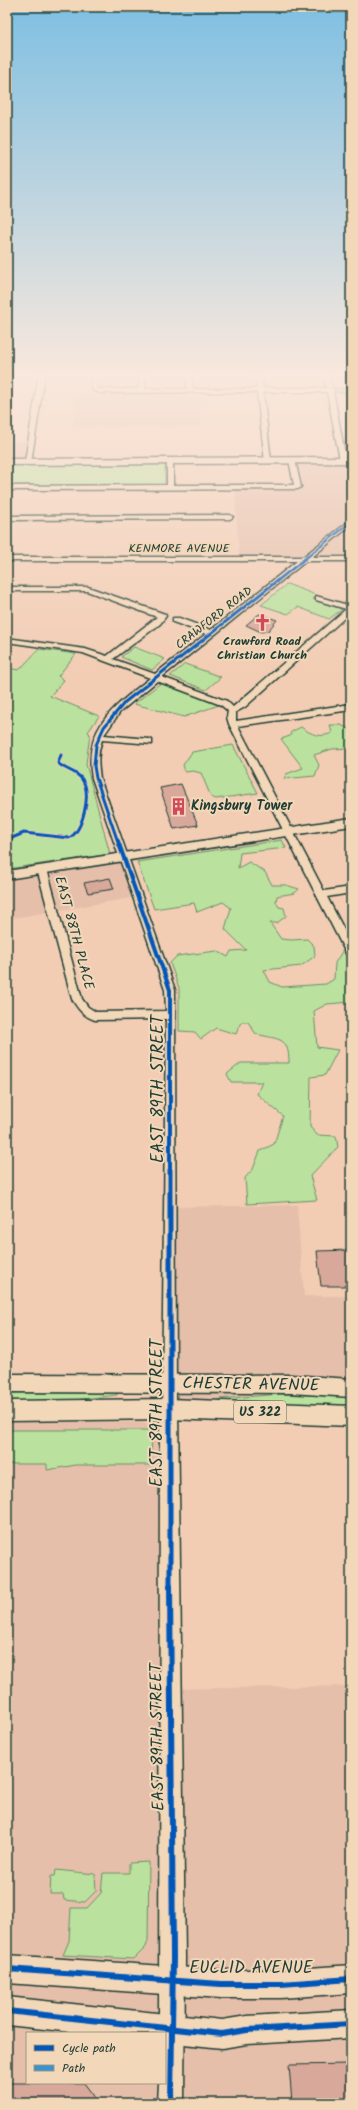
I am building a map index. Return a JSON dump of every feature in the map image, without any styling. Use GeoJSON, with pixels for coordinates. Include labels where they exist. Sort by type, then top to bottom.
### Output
{"type":"FeatureCollection","features":[{"type":"Feature","properties":{"kind":"main road","name":"CHESTER AVENUE"},"geometry":{"type":"LineString","coordinates":[[7,1383],[291,1384],[351,1388]]}},
{"type":"Feature","properties":{"kind":"main road","name":"CHESTER AVENUE"},"geometry":{"type":"LineString","coordinates":[[7,1411],[169,1409],[351,1416]]}},
{"type":"Feature","properties":{"kind":"main road","name":"EUCLID AVENUE"},"geometry":{"type":"LineString","coordinates":[[7,1969],[221,1984],[281,1984],[351,1979]]}},
{"type":"Feature","properties":{"kind":"main road"},"geometry":{"type":"LineString","coordinates":[[7,2011],[222,2034],[247,2030],[351,2024]]}},
{"type":"Feature","properties":{"kind":"street"},"geometry":{"type":"LineString","coordinates":[[170,471],[170,488]]}},
{"type":"Feature","properties":{"kind":"street"},"geometry":{"type":"LineString","coordinates":[[7,488],[298,487],[295,471]]}},
{"type":"Feature","properties":{"kind":"street"},"geometry":{"type":"LineString","coordinates":[[7,518],[230,517]]}},
{"type":"Feature","properties":{"kind":"street","name":"CRAWFORD ROAD"},"geometry":{"type":"LineString","coordinates":[[97,737],[116,710],[304,558],[351,522]]}},
{"type":"Feature","properties":{"kind":"street","name":"KENMORE AVENUE"},"geometry":{"type":"LineString","coordinates":[[7,559],[351,559]]}},
{"type":"Feature","properties":{"kind":"street"},"geometry":{"type":"LineString","coordinates":[[7,589],[88,589],[162,616],[157,622],[108,659]]}},
{"type":"Feature","properties":{"kind":"street"},"geometry":{"type":"LineString","coordinates":[[319,598],[351,608]]}},
{"type":"Feature","properties":{"kind":"street"},"geometry":{"type":"LineString","coordinates":[[232,711],[241,706],[351,608]]}},
{"type":"Feature","properties":{"kind":"street"},"geometry":{"type":"LineString","coordinates":[[176,620],[212,633]]}},
{"type":"Feature","properties":{"kind":"street"},"geometry":{"type":"LineString","coordinates":[[7,640],[85,651],[224,703],[232,711]]}},
{"type":"Feature","properties":{"kind":"street"},"geometry":{"type":"LineString","coordinates":[[233,724],[351,707]]}},
{"type":"Feature","properties":{"kind":"street"},"geometry":{"type":"LineString","coordinates":[[232,711],[231,716],[233,724],[351,954]]}},
{"type":"Feature","properties":{"kind":"street"},"geometry":{"type":"LineString","coordinates":[[97,737],[148,742]]}},
{"type":"Feature","properties":{"kind":"street","name":"EAST 89TH STREET"},"geometry":{"type":"LineString","coordinates":[[97,737],[94,755],[95,773],[123,858],[170,990],[172,1015],[169,1383],[173,1981],[171,2103]]}},
{"type":"Feature","properties":{"kind":"street"},"geometry":{"type":"LineString","coordinates":[[7,875],[351,822]]}},
{"type":"Feature","properties":{"kind":"street","name":"EAST 88TH PLACE"},"geometry":{"type":"LineString","coordinates":[[42,869],[77,999],[81,1007],[87,1013],[95,1016],[172,1015]]}},
{"type":"Feature","properties":{"kind":"street"},"geometry":{"type":"LineString","coordinates":[[320,895],[351,890]]}},
{"type":"Feature","properties":{"kind":"shaded area"},"geometry":{"type":"Polygon","coordinates":[[[295,471],[351,471],[351,559],[239,558],[235,488],[298,487],[295,471]]]}},
{"type":"Feature","properties":{"kind":"shaded area"},"geometry":{"type":"Polygon","coordinates":[[[123,858],[137,897],[7,919],[7,875],[123,858]]]}},
{"type":"Feature","properties":{"kind":"shaded area"},"geometry":{"type":"Polygon","coordinates":[[[297,1205],[304,1296],[351,1296],[351,1416],[169,1409],[170,1207],[297,1205]]]}},
{"type":"Feature","properties":{"kind":"shaded area"},"geometry":{"type":"Polygon","coordinates":[[[7,1422],[143,1422],[161,1429],[161,1689],[351,1686],[351,2103],[7,2103],[7,1422]]]}},
{"type":"Feature","properties":{"kind":"green space"},"geometry":{"type":"Polygon","coordinates":[[[7,471],[165,471],[165,485],[7,485],[7,471]]]}},
{"type":"Feature","properties":{"kind":"green space"},"geometry":{"type":"Polygon","coordinates":[[[287,584],[316,595],[313,599],[342,609],[329,619],[298,607],[288,614],[261,605],[287,584]]]}},
{"type":"Feature","properties":{"kind":"green space"},"geometry":{"type":"Polygon","coordinates":[[[134,647],[165,659],[152,670],[121,657],[134,647]]]}},
{"type":"Feature","properties":{"kind":"green space"},"geometry":{"type":"Polygon","coordinates":[[[39,649],[76,654],[58,676],[64,680],[50,696],[99,716],[88,732],[90,734],[86,764],[110,854],[7,869],[7,668],[19,670],[39,649]]]}},
{"type":"Feature","properties":{"kind":"green space"},"geometry":{"type":"Polygon","coordinates":[[[185,664],[221,677],[206,690],[170,676],[185,664]]]}},
{"type":"Feature","properties":{"kind":"green space"},"geometry":{"type":"Polygon","coordinates":[[[162,682],[219,705],[184,717],[134,704],[162,682]]]}},
{"type":"Feature","properties":{"kind":"green space"},"geometry":{"type":"Polygon","coordinates":[[[330,725],[341,725],[351,730],[351,748],[332,749],[314,755],[319,765],[315,776],[284,779],[286,774],[303,768],[281,739],[290,736],[291,732],[301,727],[316,735],[328,735],[332,733],[330,725]]]}},
{"type":"Feature","properties":{"kind":"green space"},"geometry":{"type":"Polygon","coordinates":[[[233,745],[258,793],[216,799],[211,797],[201,773],[193,771],[185,772],[183,765],[192,752],[233,745]]]}},
{"type":"Feature","properties":{"kind":"green space"},"geometry":{"type":"Polygon","coordinates":[[[282,840],[286,848],[240,853],[238,868],[249,862],[265,872],[272,885],[286,885],[299,889],[295,893],[277,896],[276,902],[279,907],[284,908],[286,916],[277,923],[270,923],[281,939],[307,939],[314,946],[315,956],[301,966],[264,970],[270,982],[282,987],[326,984],[334,979],[335,963],[343,950],[351,967],[351,1002],[327,1004],[314,1011],[317,1047],[338,1050],[325,1075],[311,1077],[310,1127],[317,1135],[336,1136],[338,1147],[310,1176],[317,1200],[247,1204],[245,1178],[253,1169],[260,1151],[274,1144],[283,1116],[257,1094],[262,1082],[231,1082],[227,1074],[241,1063],[289,1063],[289,1054],[285,1044],[277,1039],[256,1034],[248,1022],[241,1022],[236,1034],[216,1028],[201,1039],[195,1032],[179,1031],[179,988],[170,963],[177,956],[217,951],[228,957],[231,951],[246,950],[225,929],[231,908],[223,902],[197,912],[194,903],[154,909],[137,862],[282,840]]]}},
{"type":"Feature","properties":{"kind":"green space"},"geometry":{"type":"Polygon","coordinates":[[[7,1393],[117,1393],[117,1395],[74,1400],[7,1402],[7,1393]]]}},
{"type":"Feature","properties":{"kind":"green space"},"geometry":{"type":"Polygon","coordinates":[[[281,1394],[351,1397],[351,1406],[220,1401],[219,1399],[281,1394]]]}},
{"type":"Feature","properties":{"kind":"green space"},"geometry":{"type":"Polygon","coordinates":[[[8,1430],[152,1430],[151,1465],[76,1465],[47,1470],[47,1464],[7,1464],[8,1430]]]}},
{"type":"Feature","properties":{"kind":"green space"},"geometry":{"type":"Polygon","coordinates":[[[149,1862],[148,1941],[146,1947],[134,1959],[63,1955],[69,1941],[71,1908],[87,1908],[101,1893],[103,1873],[129,1873],[129,1863],[149,1862]]]}},
{"type":"Feature","properties":{"kind":"green space"},"geometry":{"type":"Polygon","coordinates":[[[56,1870],[95,1874],[96,1891],[85,1902],[64,1900],[63,1894],[50,1894],[51,1876],[55,1876],[56,1870]]]}},
{"type":"Feature","properties":{"kind":"building","name":"Crawford Road Christian Church"},"geometry":{"type":"Polygon","coordinates":[[[259,614],[277,620],[268,631],[261,632],[246,625],[259,614]]]}},
{"type":"Feature","properties":{"kind":"building","name":"Kingsbury Tower"},"geometry":{"type":"Polygon","coordinates":[[[181,784],[198,825],[174,829],[160,788],[181,784]]]}},
{"type":"Feature","properties":{"kind":"building"},"geometry":{"type":"Polygon","coordinates":[[[110,878],[114,889],[88,893],[84,883],[110,878]]]}},
{"type":"Feature","properties":{"kind":"building"},"geometry":{"type":"Polygon","coordinates":[[[351,1250],[351,1286],[321,1286],[317,1251],[351,1250]]]}},
{"type":"Feature","properties":{"kind":"building"},"geometry":{"type":"Polygon","coordinates":[[[351,2064],[351,2103],[292,2103],[289,2065],[351,2064]]]}},
{"type":"Feature","properties":{"kind":"building"},"geometry":{"type":"Polygon","coordinates":[[[7,2083],[26,2083],[85,2084],[99,2103],[7,2103],[7,2083]]]}},
{"type":"Feature","properties":{"kind":"cycle path"},"geometry":{"type":"LineString","coordinates":[[171,2103],[173,1957],[169,1409],[170,990],[96,778],[94,756],[99,736],[104,727],[125,702],[351,522]]}},
{"type":"Feature","properties":{"kind":"cycle path"},"geometry":{"type":"LineString","coordinates":[[7,840],[17,834],[24,833],[69,838],[75,835],[80,828],[86,798],[85,787],[80,776],[58,763],[61,755]]}},
{"type":"Feature","properties":{"kind":"cycle path"},"geometry":{"type":"LineString","coordinates":[[7,1969],[221,1984],[281,1984],[351,1979]]}},
{"type":"Feature","properties":{"kind":"cycle path"},"geometry":{"type":"LineString","coordinates":[[7,2011],[222,2034],[247,2030],[351,2024]]}},
{"type":"Feature","properties":{"kind":"place","name":"Crawford Road Christian Church"},"geometry":{"type":"Point","coordinates":[262,622]}},
{"type":"Feature","properties":{"kind":"place","name":"Kingsbury Tower"},"geometry":{"type":"Point","coordinates":[178,806]}}]}
